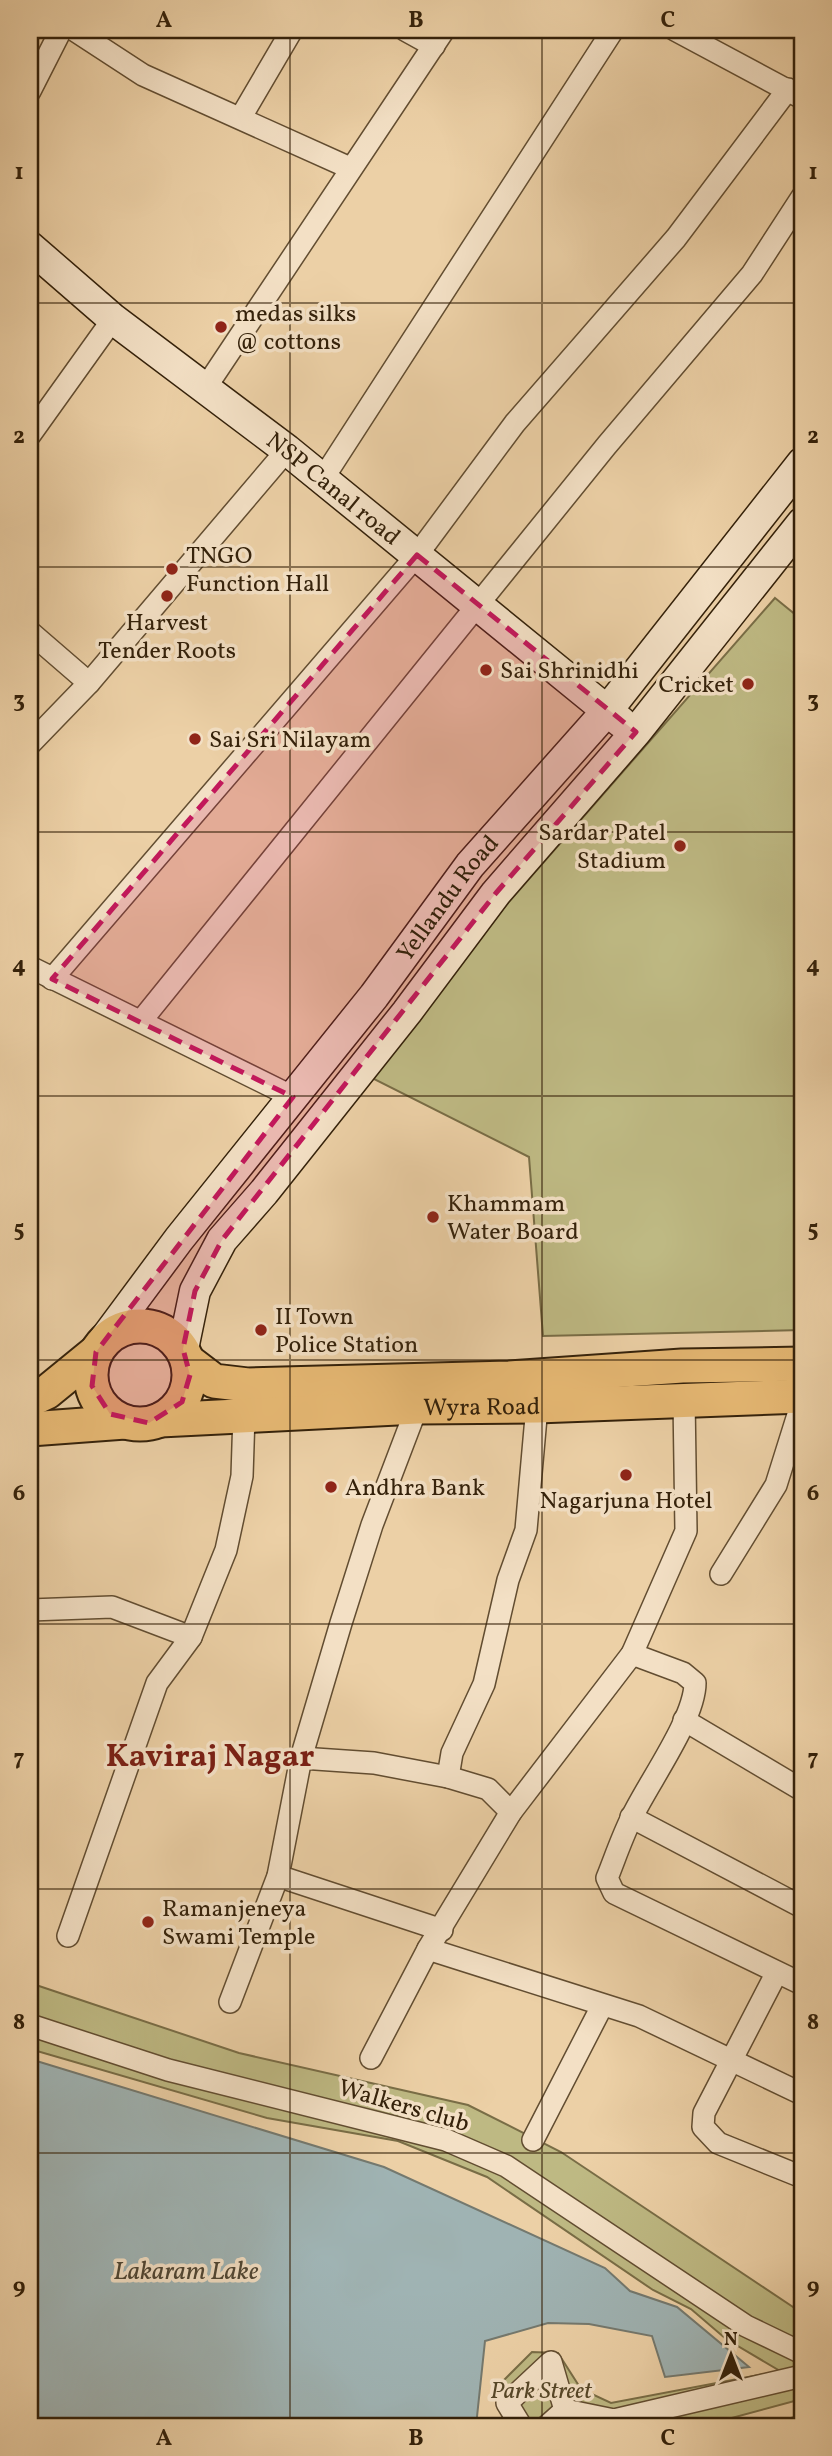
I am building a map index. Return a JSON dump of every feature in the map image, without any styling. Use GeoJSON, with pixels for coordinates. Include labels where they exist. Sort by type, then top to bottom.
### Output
{"type":"FeatureCollection","features":[{"type":"Feature","properties":{"kind":"main road","name":"NSP Canal road"},"geometry":{"type":"LineString","coordinates":[[30,247],[113,319],[287,450],[606,712],[636,732]]}},
{"type":"Feature","properties":{"kind":"main road","name":"Yellandu Road"},"geometry":{"type":"LineString","coordinates":[[100,1346],[178,1239],[374,996],[470,865],[606,712],[802,463]]}},
{"type":"Feature","properties":{"kind":"main road","name":"Yellandu Road"},"geometry":{"type":"LineString","coordinates":[[186,1355],[195,1291],[222,1240],[264,1192],[399,1023],[496,893],[636,732],[802,523]]}},
{"type":"Feature","properties":{"kind":"main road","name":"Wyra Road"},"geometry":{"type":"LineString","coordinates":[[30,1400],[47,1392],[116,1331],[146,1325],[161,1329],[214,1381],[248,1385],[509,1378],[682,1366],[802,1364]]}},
{"type":"Feature","properties":{"kind":"main road"},"geometry":{"type":"LineString","coordinates":[[100,1346],[91,1369],[92,1386],[99,1402],[110,1414],[125,1422]]}},
{"type":"Feature","properties":{"kind":"main road"},"geometry":{"type":"LineString","coordinates":[[160,1420],[182,1402],[190,1376],[186,1355]]}},
{"type":"Feature","properties":{"kind":"main road","name":"Wyra Road"},"geometry":{"type":"LineString","coordinates":[[30,1429],[418,1407],[537,1406],[802,1396]]}},
{"type":"Feature","properties":{"kind":"street"},"geometry":{"type":"LineString","coordinates":[[30,91],[61,30]]}},
{"type":"Feature","properties":{"kind":"street"},"geometry":{"type":"LineString","coordinates":[[74,30],[143,75],[350,168]]}},
{"type":"Feature","properties":{"kind":"street"},"geometry":{"type":"LineString","coordinates":[[241,117],[292,30]]}},
{"type":"Feature","properties":{"kind":"street"},"geometry":{"type":"LineString","coordinates":[[206,387],[439,38],[405,30]]}},
{"type":"Feature","properties":{"kind":"street"},"geometry":{"type":"LineString","coordinates":[[322,480],[612,30]]}},
{"type":"Feature","properties":{"kind":"street"},"geometry":{"type":"LineString","coordinates":[[52,979],[417,555],[515,424],[676,238],[795,94],[675,30]]}},
{"type":"Feature","properties":{"kind":"street"},"geometry":{"type":"LineString","coordinates":[[141,1021],[476,604],[752,274],[802,197]]}},
{"type":"Feature","properties":{"kind":"street"},"geometry":{"type":"LineString","coordinates":[[30,435],[113,319]]}},
{"type":"Feature","properties":{"kind":"street"},"geometry":{"type":"LineString","coordinates":[[30,744],[89,683],[287,450]]}},
{"type":"Feature","properties":{"kind":"street"},"geometry":{"type":"LineString","coordinates":[[30,632],[89,683]]}},
{"type":"Feature","properties":{"kind":"street"},"geometry":{"type":"LineString","coordinates":[[30,967],[293,1097]]}},
{"type":"Feature","properties":{"kind":"street"},"geometry":{"type":"LineString","coordinates":[[371,2058],[428,1949],[442,1930],[511,1812],[632,1654],[686,1531],[684,1399]]}},
{"type":"Feature","properties":{"kind":"street"},"geometry":{"type":"LineString","coordinates":[[721,1574],[776,1485],[802,1402]]}},
{"type":"Feature","properties":{"kind":"street"},"geometry":{"type":"LineString","coordinates":[[448,1777],[452,1753],[484,1684],[509,1580],[526,1530],[537,1406]]}},
{"type":"Feature","properties":{"kind":"street"},"geometry":{"type":"LineString","coordinates":[[230,2002],[278,1876],[301,1758],[372,1525],[418,1407]]}},
{"type":"Feature","properties":{"kind":"street"},"geometry":{"type":"LineString","coordinates":[[68,1936],[157,1683],[191,1637],[226,1549],[242,1476],[244,1415]]}},
{"type":"Feature","properties":{"kind":"street"},"geometry":{"type":"LineString","coordinates":[[30,1610],[112,1607],[191,1637]]}},
{"type":"Feature","properties":{"kind":"street"},"geometry":{"type":"LineString","coordinates":[[632,1654],[683,1673],[695,1683],[684,1720],[631,1817],[607,1878],[614,1893],[776,1974],[802,1984]]}},
{"type":"Feature","properties":{"kind":"street"},"geometry":{"type":"LineString","coordinates":[[684,1720],[785,1783],[802,1790]]}},
{"type":"Feature","properties":{"kind":"street"},"geometry":{"type":"LineString","coordinates":[[301,1758],[374,1763],[448,1777],[488,1788],[511,1812]]}},
{"type":"Feature","properties":{"kind":"street"},"geometry":{"type":"LineString","coordinates":[[631,1817],[802,1907]]}},
{"type":"Feature","properties":{"kind":"street"},"geometry":{"type":"LineString","coordinates":[[278,1876],[442,1930]]}},
{"type":"Feature","properties":{"kind":"street"},"geometry":{"type":"LineString","coordinates":[[428,1949],[639,2016],[802,2094]]}},
{"type":"Feature","properties":{"kind":"street"},"geometry":{"type":"LineString","coordinates":[[776,1974],[704,2113],[703,2127],[718,2143],[802,2177]]}},
{"type":"Feature","properties":{"kind":"street"},"geometry":{"type":"LineString","coordinates":[[533,2140],[601,2006]]}},
{"type":"Feature","properties":{"kind":"street","name":"Walkers club"},"geometry":{"type":"LineString","coordinates":[[30,2025],[168,2070],[446,2140],[506,2166],[746,2326],[802,2353]]}},
{"type":"Feature","properties":{"kind":"street"},"geometry":{"type":"LineString","coordinates":[[521,2426],[507,2403],[551,2362],[565,2410]]}},
{"type":"Feature","properties":{"kind":"street"},"geometry":{"type":"LineString","coordinates":[[565,2410],[614,2420],[802,2376]]}},
{"type":"Feature","properties":{"kind":"street"},"geometry":{"type":"LineString","coordinates":[[547,2426],[565,2410]]}},
{"type":"Feature","properties":{"kind":"highlighted area"},"geometry":{"type":"Polygon","coordinates":[[[417,555],[636,732],[496,893],[222,1240],[195,1291],[183,1349],[190,1375],[182,1402],[149,1423],[110,1414],[92,1386],[96,1352],[293,1097],[52,979],[417,555]]]}},
{"type":"Feature","properties":{"kind":"green space","name":"Sardar Patel Stadium"},"geometry":{"type":"Polygon","coordinates":[[[775,598],[802,620],[802,1330],[543,1336],[529,1157],[360,1072],[775,598]]]}},
{"type":"Feature","properties":{"kind":"green space","name":"Park Street"},"geometry":{"type":"Polygon","coordinates":[[[30,1983],[239,2053],[468,2105],[561,2152],[802,2313],[802,2399],[702,2426],[504,2426],[499,2385],[532,2352],[558,2353],[581,2389],[611,2403],[780,2371],[726,2339],[691,2309],[653,2290],[487,2177],[398,2141],[267,2118],[30,2049],[30,1983]]]}},
{"type":"Feature","properties":{"kind":"green space"},"geometry":{"type":"Polygon","coordinates":[[[802,2415],[802,2424],[798,2426],[760,2426],[802,2415]]]}},
{"type":"Feature","properties":{"kind":"water","name":"Lakaram Lake"},"geometry":{"type":"Polygon","coordinates":[[[30,2059],[384,2167],[605,2268],[630,2291],[677,2307],[749,2367],[665,2377],[652,2336],[589,2324],[548,2323],[485,2341],[476,2426],[30,2426],[30,2059]]]}},
{"type":"Feature","properties":{"kind":"place","name":"medas silks @ cottons"},"geometry":{"type":"Point","coordinates":[221,327]}},
{"type":"Feature","properties":{"kind":"place","name":"TNGO Function Hall"},"geometry":{"type":"Point","coordinates":[172,569]}},
{"type":"Feature","properties":{"kind":"place","name":"Harvest Tender Roots"},"geometry":{"type":"Point","coordinates":[167,596]}},
{"type":"Feature","properties":{"kind":"place","name":"Sai Shrinidhi"},"geometry":{"type":"Point","coordinates":[486,670]}},
{"type":"Feature","properties":{"kind":"place","name":"Cricket"},"geometry":{"type":"Point","coordinates":[748,684]}},
{"type":"Feature","properties":{"kind":"place","name":"Sai Sri Nilayam"},"geometry":{"type":"Point","coordinates":[195,739]}},
{"type":"Feature","properties":{"kind":"place","name":"Sardar Patel Stadium"},"geometry":{"type":"Point","coordinates":[680,846]}},
{"type":"Feature","properties":{"kind":"place","name":"Khammam Water Board"},"geometry":{"type":"Point","coordinates":[433,1217]}},
{"type":"Feature","properties":{"kind":"place","name":"II Town Police Station"},"geometry":{"type":"Point","coordinates":[261,1330]}},
{"type":"Feature","properties":{"kind":"place","name":"Nagarjuna Hotel"},"geometry":{"type":"Point","coordinates":[626,1475]}},
{"type":"Feature","properties":{"kind":"place","name":"Andhra Bank"},"geometry":{"type":"Point","coordinates":[331,1487]}},
{"type":"Feature","properties":{"kind":"place","name":"Ramanjeneya Swami Temple"},"geometry":{"type":"Point","coordinates":[148,1922]}},
{"type":"Feature","properties":{"kind":"district","name":"Kaviraj Nagar"},"geometry":{"type":"Point","coordinates":[210,1755]}}]}
